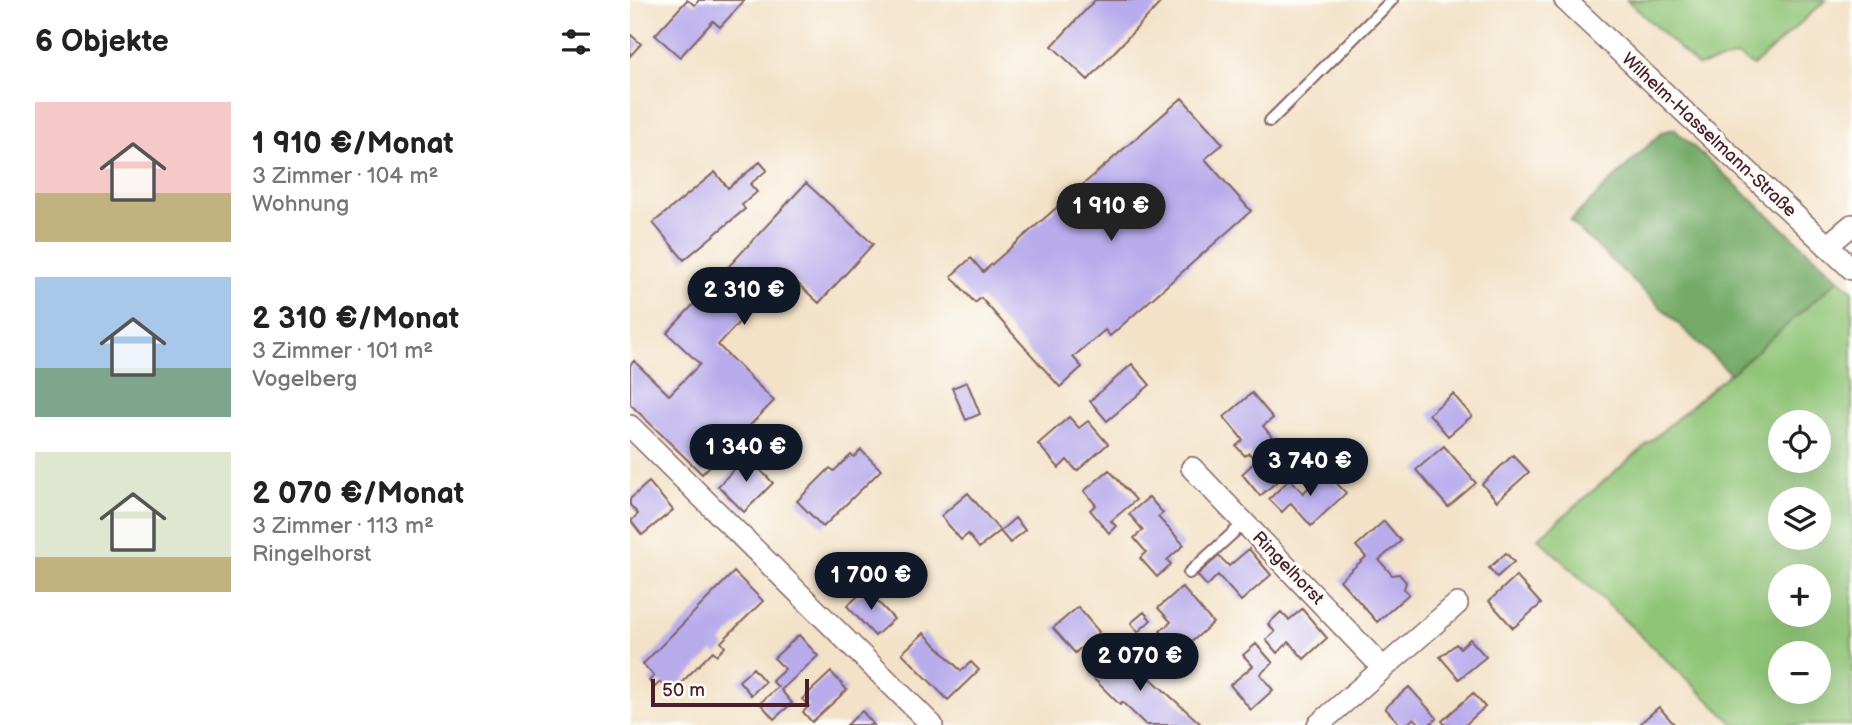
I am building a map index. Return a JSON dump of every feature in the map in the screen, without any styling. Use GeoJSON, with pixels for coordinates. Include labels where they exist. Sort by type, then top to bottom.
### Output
{"type":"FeatureCollection","features":[{"type":"Feature","properties":{"kind":"street","name":"Wilhelm-Hasselmann-Straße"},"geometry":{"type":"LineString","coordinates":[[1565,0],[1852,269]]}},
{"type":"Feature","properties":{"kind":"street"},"geometry":{"type":"LineString","coordinates":[[1827,246],[1852,225]]}},
{"type":"Feature","properties":{"kind":"street"},"geometry":{"type":"LineString","coordinates":[[630,426],[927,724]]}},
{"type":"Feature","properties":{"kind":"street","name":"Ringelhorst"},"geometry":{"type":"LineString","coordinates":[[1192,468],[1383,668]]}},
{"type":"Feature","properties":{"kind":"street"},"geometry":{"type":"LineString","coordinates":[[1318,725],[1457,604]]}},
{"type":"Feature","properties":{"kind":"lane"},"geometry":{"type":"LineString","coordinates":[[1270,121],[1392,0]]}},
{"type":"Feature","properties":{"kind":"lane"},"geometry":{"type":"LineString","coordinates":[[1189,573],[1244,523]]}},
{"type":"Feature","properties":{"kind":"green space"},"geometry":{"type":"Polygon","coordinates":[[[1627,0],[1826,0],[1753,66],[1738,56],[1698,66],[1627,0]]]}},
{"type":"Feature","properties":{"kind":"green space"},"geometry":{"type":"Polygon","coordinates":[[[1674,129],[1839,279],[1731,374],[1570,221],[1662,132],[1674,129]]]}},
{"type":"Feature","properties":{"kind":"green space"},"geometry":{"type":"Polygon","coordinates":[[[1839,279],[1852,290],[1852,725],[1735,725],[1538,538],[1839,279]]]}},
{"type":"Feature","properties":{"kind":"building"},"geometry":{"type":"Polygon","coordinates":[[[687,0],[695,5],[699,0],[745,0],[720,27],[713,21],[680,57],[655,35],[687,0]]]}},
{"type":"Feature","properties":{"kind":"building"},"geometry":{"type":"Polygon","coordinates":[[[1095,0],[1163,0],[1088,80],[1052,46],[1095,0]]]}},
{"type":"Feature","properties":{"kind":"building"},"geometry":{"type":"Polygon","coordinates":[[[630,34],[641,44],[630,56],[630,34]]]}},
{"type":"Feature","properties":{"kind":"building"},"geometry":{"type":"Polygon","coordinates":[[[1182,98],[1223,144],[1205,159],[1251,211],[1110,336],[1105,330],[1073,357],[1082,367],[1060,387],[981,298],[975,303],[951,276],[971,258],[983,272],[1182,98]]]}},
{"type":"Feature","properties":{"kind":"building"},"geometry":{"type":"Polygon","coordinates":[[[760,162],[767,170],[750,184],[757,192],[742,205],[745,209],[684,260],[653,223],[715,172],[728,188],[760,162]]]}},
{"type":"Feature","properties":{"kind":"building"},"geometry":{"type":"Polygon","coordinates":[[[806,183],[873,244],[819,303],[785,272],[718,345],[774,401],[702,474],[630,404],[630,365],[634,361],[669,395],[700,364],[667,333],[806,183]]]}},
{"type":"Feature","properties":{"kind":"building"},"geometry":{"type":"Polygon","coordinates":[[[1132,364],[1150,385],[1107,421],[1090,401],[1132,364]]]}},
{"type":"Feature","properties":{"kind":"building"},"geometry":{"type":"Polygon","coordinates":[[[967,382],[980,414],[966,420],[952,388],[967,382]]]}},
{"type":"Feature","properties":{"kind":"building"},"geometry":{"type":"Polygon","coordinates":[[[1252,393],[1273,418],[1263,426],[1277,443],[1267,452],[1286,474],[1260,496],[1242,474],[1256,461],[1249,453],[1245,456],[1236,446],[1243,440],[1224,417],[1252,393]]]}},
{"type":"Feature","properties":{"kind":"building"},"geometry":{"type":"Polygon","coordinates":[[[1453,394],[1472,416],[1448,436],[1429,414],[1453,394]]]}},
{"type":"Feature","properties":{"kind":"building"},"geometry":{"type":"Polygon","coordinates":[[[1069,417],[1079,428],[1088,421],[1108,444],[1077,471],[1067,460],[1059,468],[1038,444],[1069,417]]]}},
{"type":"Feature","properties":{"kind":"building"},"geometry":{"type":"Polygon","coordinates":[[[1444,446],[1476,483],[1448,507],[1416,470],[1444,446]]]}},
{"type":"Feature","properties":{"kind":"building"},"geometry":{"type":"Polygon","coordinates":[[[861,450],[881,470],[823,527],[797,501],[830,468],[834,471],[851,455],[854,457],[861,450]]]}},
{"type":"Feature","properties":{"kind":"building"},"geometry":{"type":"Polygon","coordinates":[[[1513,455],[1529,472],[1497,501],[1482,484],[1513,455]]]}},
{"type":"Feature","properties":{"kind":"building"},"geometry":{"type":"Polygon","coordinates":[[[747,456],[773,483],[744,512],[718,486],[747,456]]]}},
{"type":"Feature","properties":{"kind":"building"},"geometry":{"type":"Polygon","coordinates":[[[1109,470],[1136,500],[1111,521],[1116,526],[1109,533],[1090,510],[1096,505],[1084,491],[1109,470]]]}},
{"type":"Feature","properties":{"kind":"building"},"geometry":{"type":"Polygon","coordinates":[[[1326,472],[1346,493],[1311,526],[1291,503],[1282,512],[1269,499],[1290,479],[1303,493],[1326,472]]]}},
{"type":"Feature","properties":{"kind":"building"},"geometry":{"type":"Polygon","coordinates":[[[649,482],[673,510],[642,535],[631,521],[638,514],[630,505],[630,499],[649,482]]]}},
{"type":"Feature","properties":{"kind":"building"},"geometry":{"type":"Polygon","coordinates":[[[968,493],[1000,531],[979,548],[968,534],[961,540],[941,516],[968,493]]]}},
{"type":"Feature","properties":{"kind":"building"},"geometry":{"type":"Polygon","coordinates":[[[1149,497],[1163,513],[1158,517],[1184,545],[1167,560],[1171,564],[1157,577],[1140,558],[1146,552],[1134,538],[1143,530],[1129,514],[1149,497]]]}},
{"type":"Feature","properties":{"kind":"building"},"geometry":{"type":"Polygon","coordinates":[[[1015,518],[1025,530],[1010,543],[1000,531],[1015,518]]]}},
{"type":"Feature","properties":{"kind":"building"},"geometry":{"type":"Polygon","coordinates":[[[1384,521],[1401,541],[1379,560],[1392,575],[1399,574],[1406,582],[1404,589],[1409,594],[1377,622],[1340,580],[1366,557],[1356,546],[1384,521]]]}},
{"type":"Feature","properties":{"kind":"building"},"geometry":{"type":"Polygon","coordinates":[[[1249,549],[1271,575],[1241,601],[1218,575],[1207,586],[1197,575],[1219,556],[1229,566],[1249,549]]]}},
{"type":"Feature","properties":{"kind":"building"},"geometry":{"type":"Polygon","coordinates":[[[1506,553],[1514,562],[1497,577],[1489,568],[1506,553]]]}},
{"type":"Feature","properties":{"kind":"building"},"geometry":{"type":"Polygon","coordinates":[[[734,572],[763,601],[721,642],[725,647],[717,655],[713,651],[671,693],[660,682],[655,687],[649,681],[654,676],[643,664],[734,572]]]}},
{"type":"Feature","properties":{"kind":"building"},"geometry":{"type":"Polygon","coordinates":[[[1516,576],[1541,604],[1513,628],[1489,601],[1516,576]]]}},
{"type":"Feature","properties":{"kind":"building"},"geometry":{"type":"Polygon","coordinates":[[[1182,587],[1213,623],[1179,653],[1160,631],[1171,622],[1158,608],[1182,587]]]}},
{"type":"Feature","properties":{"kind":"building"},"geometry":{"type":"Polygon","coordinates":[[[866,589],[894,619],[875,636],[847,606],[866,589]]]}},
{"type":"Feature","properties":{"kind":"building"},"geometry":{"type":"Polygon","coordinates":[[[1078,607],[1099,632],[1075,653],[1053,628],[1078,607]]]}},
{"type":"Feature","properties":{"kind":"building"},"geometry":{"type":"Polygon","coordinates":[[[1302,609],[1327,638],[1304,659],[1289,642],[1277,653],[1266,640],[1275,632],[1268,624],[1281,612],[1289,620],[1302,609]]]}},
{"type":"Feature","properties":{"kind":"building"},"geometry":{"type":"Polygon","coordinates":[[[1144,612],[1151,620],[1138,632],[1131,623],[1144,612]]]}},
{"type":"Feature","properties":{"kind":"building"},"geometry":{"type":"Polygon","coordinates":[[[924,633],[961,671],[971,662],[979,670],[948,700],[902,653],[924,633]]]}},
{"type":"Feature","properties":{"kind":"building"},"geometry":{"type":"Polygon","coordinates":[[[799,635],[818,656],[781,690],[792,703],[774,719],[760,703],[778,687],[772,681],[785,669],[774,658],[799,635]]]}},
{"type":"Feature","properties":{"kind":"building"},"geometry":{"type":"Polygon","coordinates":[[[1470,639],[1486,657],[1459,679],[1440,657],[1456,644],[1460,648],[1470,639]]]}},
{"type":"Feature","properties":{"kind":"building"},"geometry":{"type":"Polygon","coordinates":[[[1256,644],[1273,663],[1260,674],[1273,690],[1251,710],[1230,685],[1253,666],[1243,655],[1256,644]]]}},
{"type":"Feature","properties":{"kind":"building"},"geometry":{"type":"Polygon","coordinates":[[[1116,649],[1146,679],[1148,676],[1202,725],[1146,725],[1122,702],[1120,705],[1090,675],[1116,649]]]}},
{"type":"Feature","properties":{"kind":"building"},"geometry":{"type":"Polygon","coordinates":[[[753,668],[765,682],[751,695],[739,681],[753,668]]]}},
{"type":"Feature","properties":{"kind":"building"},"geometry":{"type":"Polygon","coordinates":[[[831,672],[847,690],[812,722],[803,712],[809,706],[802,699],[831,672]]]}},
{"type":"Feature","properties":{"kind":"building"},"geometry":{"type":"Polygon","coordinates":[[[1409,687],[1437,718],[1429,725],[1421,725],[1414,718],[1406,725],[1401,725],[1385,708],[1409,687]]]}},
{"type":"Feature","properties":{"kind":"building"},"geometry":{"type":"Polygon","coordinates":[[[1473,693],[1485,707],[1465,725],[1445,725],[1442,721],[1473,693]]]}},
{"type":"Feature","properties":{"kind":"building"},"geometry":{"type":"Polygon","coordinates":[[[1659,707],[1675,725],[1639,725],[1644,720],[1659,707]]]}},
{"type":"Feature","properties":{"kind":"building"},"geometry":{"type":"Polygon","coordinates":[[[862,711],[874,725],[847,725],[862,711]]]}}]}
